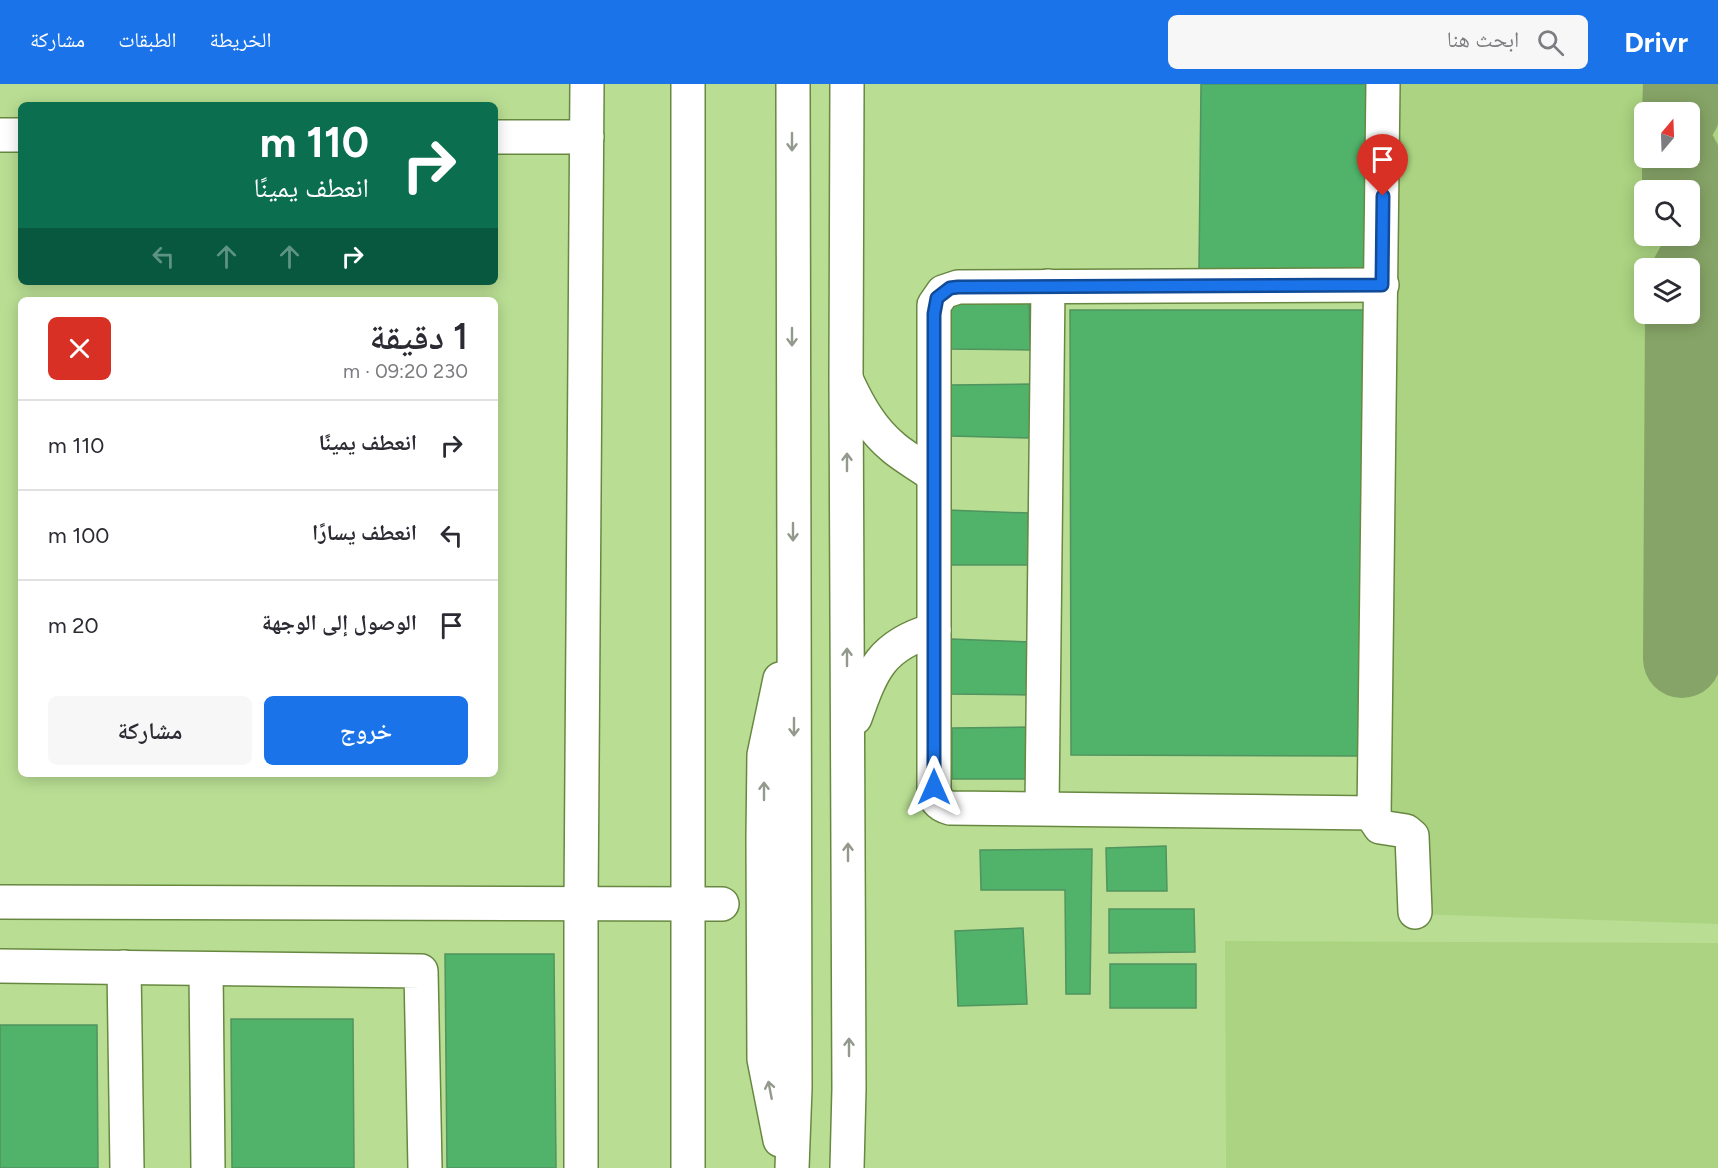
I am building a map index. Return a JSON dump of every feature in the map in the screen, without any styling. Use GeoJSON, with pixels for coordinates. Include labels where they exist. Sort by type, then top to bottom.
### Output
{"type":"FeatureCollection","features":[{"type":"Feature","properties":{"kind":"street"},"geometry":{"type":"LineString","coordinates":[[581,1168],[587,84]]}},
{"type":"Feature","properties":{"kind":"street"},"geometry":{"type":"LineString","coordinates":[[688,84],[688,1168]]}},
{"type":"Feature","properties":{"kind":"street"},"geometry":{"type":"LineString","coordinates":[[792,1168],[795,1088],[793,84]]}},
{"type":"Feature","properties":{"kind":"street"},"geometry":{"type":"LineString","coordinates":[[847,84],[849,1089],[847,1168]]}},
{"type":"Feature","properties":{"kind":"street"},"geometry":{"type":"LineString","coordinates":[[1383,84],[1374,813],[1376,823],[1380,827],[1406,831],[1412,836],[1415,912]]}},
{"type":"Feature","properties":{"kind":"street"},"geometry":{"type":"LineString","coordinates":[[0,135],[18,135]]}},
{"type":"Feature","properties":{"kind":"street"},"geometry":{"type":"LineString","coordinates":[[498,137],[587,137]]}},
{"type":"Feature","properties":{"kind":"street"},"geometry":{"type":"LineString","coordinates":[[1374,813],[950,808],[938,802],[934,795],[934,305],[937,298],[950,288],[958,287],[1382,285]]}},
{"type":"Feature","properties":{"kind":"street"},"geometry":{"type":"LineString","coordinates":[[1041,808],[1048,286]]}},
{"type":"Feature","properties":{"kind":"street"},"geometry":{"type":"LineString","coordinates":[[846,379],[858,405],[874,428],[894,448],[933,475]]}},
{"type":"Feature","properties":{"kind":"street"},"geometry":{"type":"LineString","coordinates":[[786,1168],[764,1059],[764,755],[793,616]]}},
{"type":"Feature","properties":{"kind":"street"},"geometry":{"type":"LineString","coordinates":[[848,736],[867,683],[883,658],[910,638],[934,630]]}},
{"type":"Feature","properties":{"kind":"street"},"geometry":{"type":"LineString","coordinates":[[722,904],[743,892],[755,873],[764,838]]}},
{"type":"Feature","properties":{"kind":"street"},"geometry":{"type":"LineString","coordinates":[[0,902],[722,904],[745,914],[756,932],[765,961]]}},
{"type":"Feature","properties":{"kind":"street"},"geometry":{"type":"LineString","coordinates":[[0,966],[421,971],[425,1168]]}},
{"type":"Feature","properties":{"kind":"street"},"geometry":{"type":"LineString","coordinates":[[124,967],[126,1168]]}},
{"type":"Feature","properties":{"kind":"street"},"geometry":{"type":"LineString","coordinates":[[206,969],[208,1168]]}},
{"type":"Feature","properties":{"kind":"street"},"geometry":{"type":"LineString","coordinates":[[849,1089],[858,1168]]}},
{"type":"Feature","properties":{"kind":"shaded area"},"geometry":{"type":"Polygon","coordinates":[[[1371,84],[1718,84],[1718,924],[1415,914],[1407,834],[1367,831],[1371,84]]]}},
{"type":"Feature","properties":{"kind":"shaded area"},"geometry":{"type":"Polygon","coordinates":[[[1225,941],[1718,943],[1718,1168],[1226,1168],[1225,941]]]}},
{"type":"Feature","properties":{"kind":"building"},"geometry":{"type":"Polygon","coordinates":[[[1201,84],[1371,84],[1370,272],[1199,269],[1201,84]]]}},
{"type":"Feature","properties":{"kind":"building"},"geometry":{"type":"Polygon","coordinates":[[[949,295],[1029,295],[1030,350],[949,349],[949,295]]]}},
{"type":"Feature","properties":{"kind":"building"},"geometry":{"type":"Polygon","coordinates":[[[1070,310],[1365,310],[1366,756],[1071,755],[1070,310]]]}},
{"type":"Feature","properties":{"kind":"building"},"geometry":{"type":"Polygon","coordinates":[[[1031,384],[1031,438],[951,436],[951,385],[1031,384]]]}},
{"type":"Feature","properties":{"kind":"building"},"geometry":{"type":"Polygon","coordinates":[[[947,510],[1028,513],[1028,565],[947,565],[947,510]]]}},
{"type":"Feature","properties":{"kind":"building"},"geometry":{"type":"Polygon","coordinates":[[[951,639],[1031,642],[1031,695],[950,694],[951,639]]]}},
{"type":"Feature","properties":{"kind":"building"},"geometry":{"type":"Polygon","coordinates":[[[1032,727],[1033,779],[952,779],[952,728],[1032,727]]]}},
{"type":"Feature","properties":{"kind":"building"},"geometry":{"type":"Polygon","coordinates":[[[1166,846],[1167,891],[1107,891],[1106,848],[1166,846]]]}},
{"type":"Feature","properties":{"kind":"building"},"geometry":{"type":"Polygon","coordinates":[[[1092,849],[1090,994],[1066,994],[1065,890],[981,890],[980,850],[1092,849]]]}},
{"type":"Feature","properties":{"kind":"building"},"geometry":{"type":"Polygon","coordinates":[[[1109,909],[1194,909],[1195,952],[1109,953],[1109,909]]]}},
{"type":"Feature","properties":{"kind":"building"},"geometry":{"type":"Polygon","coordinates":[[[1023,928],[1027,1004],[958,1006],[955,931],[1023,928]]]}},
{"type":"Feature","properties":{"kind":"building"},"geometry":{"type":"Polygon","coordinates":[[[445,954],[554,954],[556,1168],[447,1168],[445,954]]]}},
{"type":"Feature","properties":{"kind":"building"},"geometry":{"type":"Polygon","coordinates":[[[1110,964],[1196,964],[1196,1008],[1110,1008],[1110,964]]]}},
{"type":"Feature","properties":{"kind":"building"},"geometry":{"type":"Polygon","coordinates":[[[231,1019],[353,1019],[354,1168],[232,1168],[231,1019]]]}},
{"type":"Feature","properties":{"kind":"building"},"geometry":{"type":"Polygon","coordinates":[[[0,1025],[97,1025],[98,1168],[0,1168],[0,1025]]]}},
{"type":"Feature","properties":{"kind":"taxiway"},"geometry":{"type":"LineString","coordinates":[[1681,102],[1682,84]]}},
{"type":"Feature","properties":{"kind":"taxiway"},"geometry":{"type":"LineString","coordinates":[[1681,168],[1681,180]]}},
{"type":"Feature","properties":{"kind":"taxiway"},"geometry":{"type":"LineString","coordinates":[[1700,258],[1718,242]]}},
{"type":"Feature","properties":{"kind":"taxiway"},"geometry":{"type":"LineString","coordinates":[[1682,659],[1684,324]]}},
{"type":"Feature","properties":{"kind":"route"},"geometry":{"type":"LineString","coordinates":[[934,787],[934,305],[937,298],[950,288],[958,287],[1382,285],[1383,196]]}}]}
